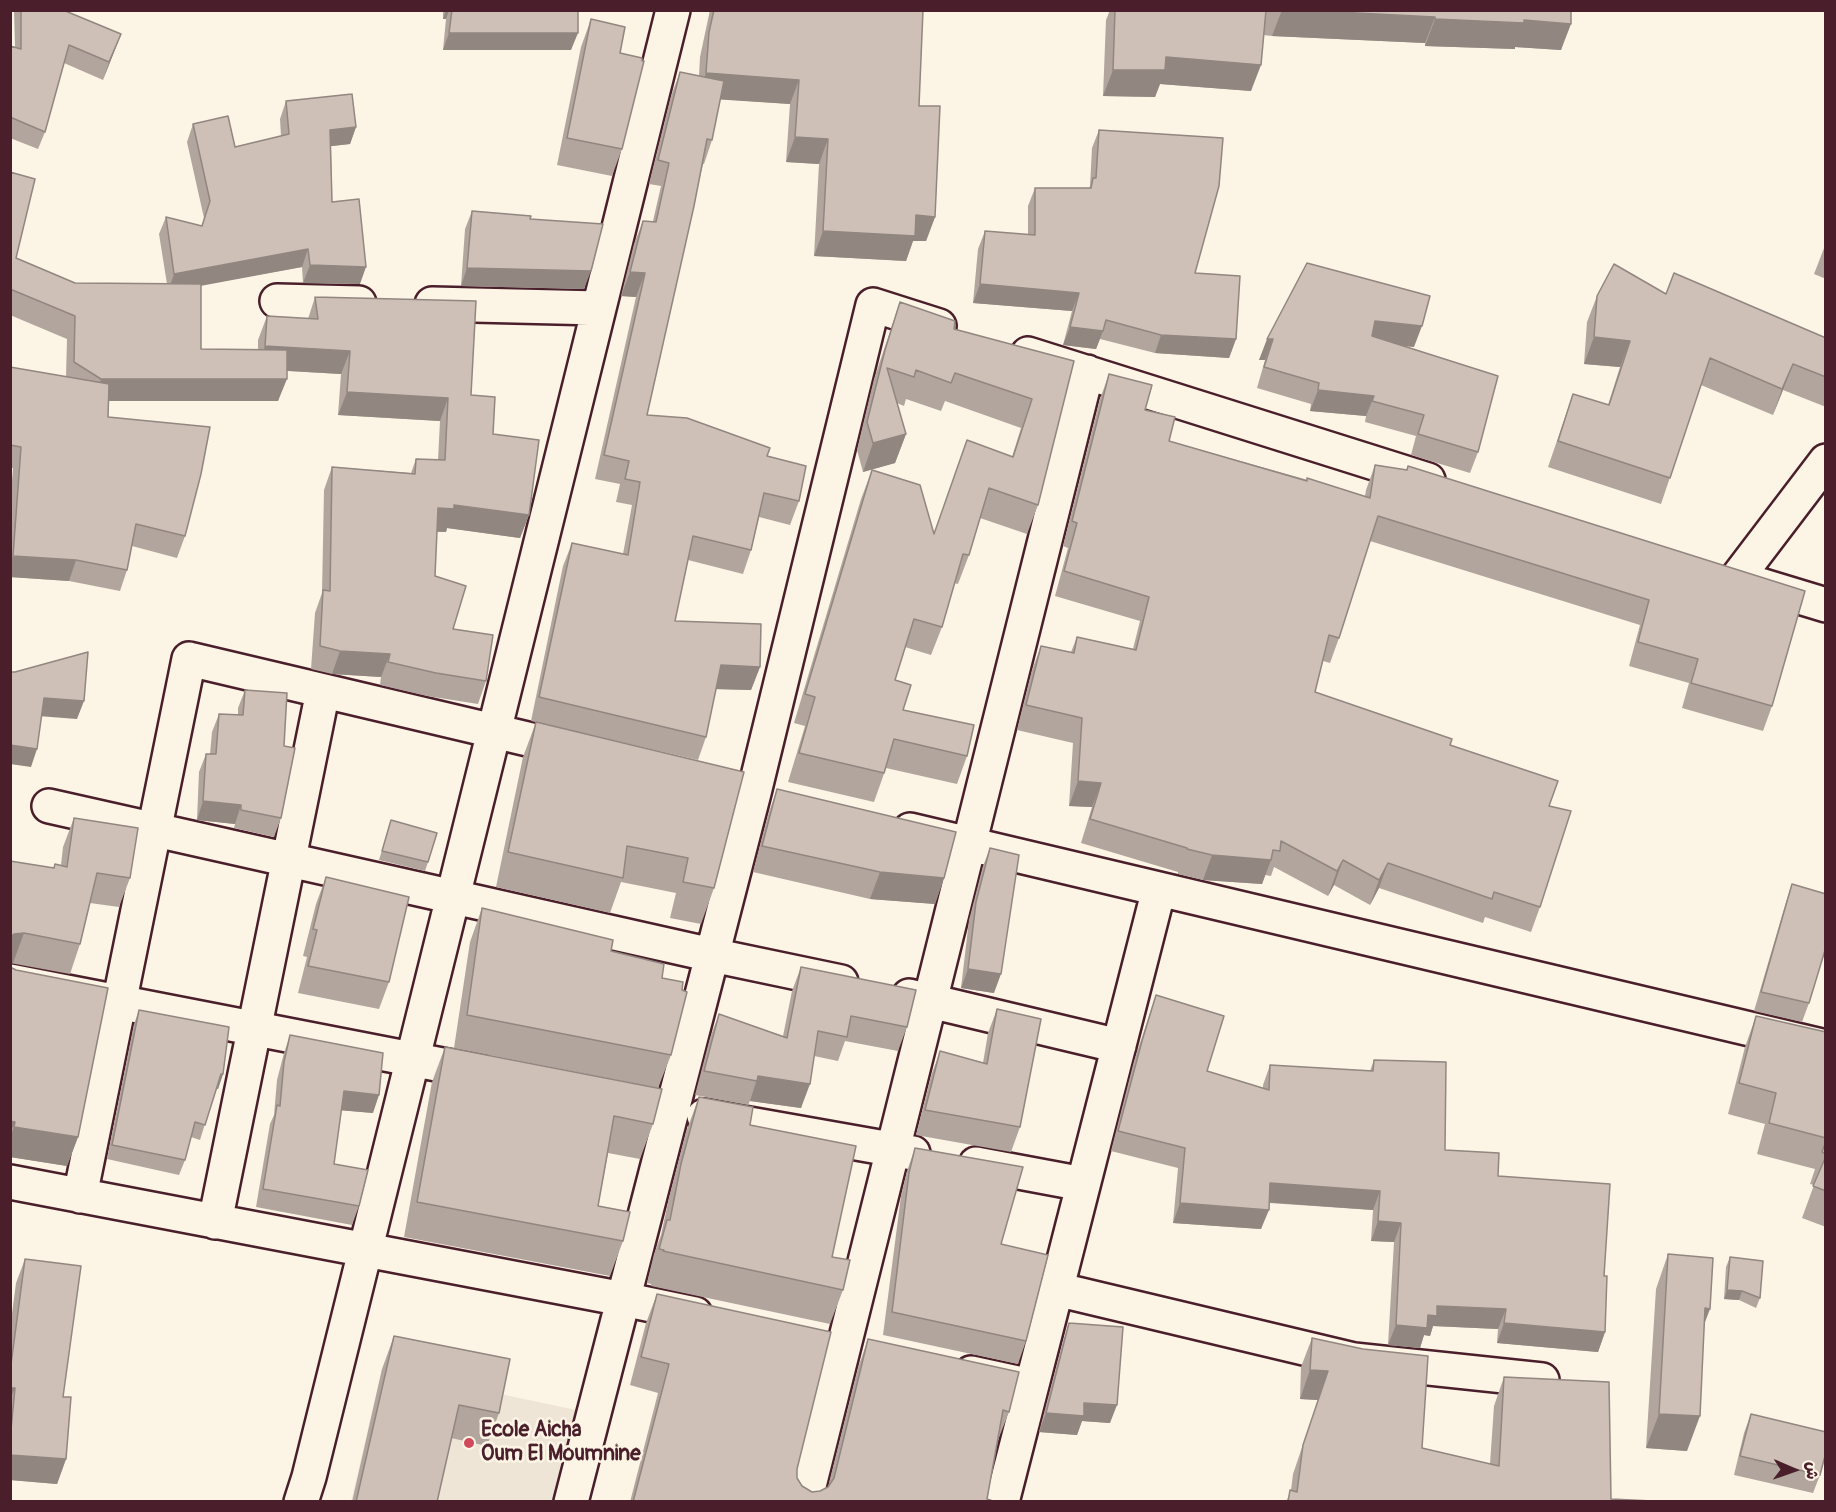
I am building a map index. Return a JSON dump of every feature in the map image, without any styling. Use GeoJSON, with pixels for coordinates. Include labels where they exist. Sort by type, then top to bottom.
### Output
{"type":"FeatureCollection","features":[{"type":"Feature","properties":{"kind":"street"},"geometry":{"type":"LineString","coordinates":[[301,1502],[673,10]]}},
{"type":"Feature","properties":{"kind":"street"},"geometry":{"type":"LineString","coordinates":[[277,301],[599,308]]}},
{"type":"Feature","properties":{"kind":"street"},"geometry":{"type":"LineString","coordinates":[[571,1502],[754,793],[873,305],[963,333]]}},
{"type":"Feature","properties":{"kind":"street"},"geometry":{"type":"LineString","coordinates":[[997,344],[1452,488]]}},
{"type":"Feature","properties":{"kind":"street"},"geometry":{"type":"LineString","coordinates":[[805,1502],[832,1344],[893,1150],[1087,372]]}},
{"type":"Feature","properties":{"kind":"street"},"geometry":{"type":"LineString","coordinates":[[1826,461],[1725,574],[1826,605]]}},
{"type":"Feature","properties":{"kind":"street"},"geometry":{"type":"LineString","coordinates":[[80,1196],[189,659],[607,758]]}},
{"type":"Feature","properties":{"kind":"street"},"geometry":{"type":"LineString","coordinates":[[215,1221],[323,691]]}},
{"type":"Feature","properties":{"kind":"street"},"geometry":{"type":"LineString","coordinates":[[720,785],[788,801]]}},
{"type":"Feature","properties":{"kind":"street"},"geometry":{"type":"LineString","coordinates":[[49,806],[712,956],[930,1000],[1119,1046]]}},
{"type":"Feature","properties":{"kind":"street"},"geometry":{"type":"LineString","coordinates":[[878,823],[1826,1047]]}},
{"type":"Feature","properties":{"kind":"street"},"geometry":{"type":"LineString","coordinates":[[1002,1502],[1159,889]]}},
{"type":"Feature","properties":{"kind":"street"},"geometry":{"type":"LineString","coordinates":[[10,981],[514,1079]]}},
{"type":"Feature","properties":{"kind":"street"},"geometry":{"type":"LineString","coordinates":[[638,1104],[1083,1184]]}},
{"type":"Feature","properties":{"kind":"street"},"geometry":{"type":"LineString","coordinates":[[10,1182],[728,1321]]}},
{"type":"Feature","properties":{"kind":"street"},"geometry":{"type":"LineString","coordinates":[[1056,1289],[1354,1360],[1542,1380]]}},
{"type":"Feature","properties":{"kind":"street"},"geometry":{"type":"LineString","coordinates":[[832,1344],[877,1353]]}},
{"type":"Feature","properties":{"kind":"street"},"geometry":{"type":"LineString","coordinates":[[943,1367],[1031,1386]]}},
{"type":"Feature","properties":{"kind":"shaded area","name":"Ecole Aicha Oum El Moumnine"},"geometry":{"type":"Polygon","coordinates":[[[382,1369],[581,1411],[559,1501],[351,1502],[382,1369]]]}},
{"type":"Feature","properties":{"kind":"building"},"geometry":{"type":"Polygon","coordinates":[[[21,10],[63,10],[121,34],[109,62],[69,45],[45,132],[10,117],[10,46],[21,49],[21,10]]]}},
{"type":"Feature","properties":{"kind":"building"},"geometry":{"type":"Polygon","coordinates":[[[452,10],[578,10],[578,33],[449,33],[452,10]]]}},
{"type":"Feature","properties":{"kind":"building"},"geometry":{"type":"Polygon","coordinates":[[[714,10],[923,10],[919,106],[940,106],[935,217],[916,215],[915,236],[823,231],[828,139],[795,137],[799,80],[706,73],[709,32],[714,10]]]}},
{"type":"Feature","properties":{"kind":"building"},"geometry":{"type":"Polygon","coordinates":[[[1115,10],[1266,10],[1261,65],[1166,57],[1165,70],[1113,70],[1115,10]]]}},
{"type":"Feature","properties":{"kind":"building"},"geometry":{"type":"Polygon","coordinates":[[[1299,10],[1571,10],[1571,24],[1524,20],[1524,23],[1435,19],[1435,17],[1299,10]]]}},
{"type":"Feature","properties":{"kind":"building"},"geometry":{"type":"Polygon","coordinates":[[[591,19],[625,27],[620,53],[642,58],[644,61],[622,149],[567,138],[591,19]]]}},
{"type":"Feature","properties":{"kind":"building"},"geometry":{"type":"Polygon","coordinates":[[[680,72],[724,81],[712,140],[707,139],[647,415],[687,418],[770,448],[767,456],[806,466],[799,501],[764,493],[751,550],[693,536],[675,621],[761,624],[760,667],[721,665],[706,737],[539,697],[572,543],[628,555],[640,482],[625,479],[629,461],[604,455],[645,273],[630,272],[643,221],[656,222],[669,163],[658,160],[680,72]]]}},
{"type":"Feature","properties":{"kind":"building"},"geometry":{"type":"Polygon","coordinates":[[[352,94],[356,127],[330,130],[332,202],[359,199],[366,267],[310,265],[308,249],[174,274],[166,217],[202,226],[210,201],[193,124],[228,116],[235,147],[289,134],[286,101],[352,94]]]}},
{"type":"Feature","properties":{"kind":"building"},"geometry":{"type":"Polygon","coordinates":[[[1099,130],[1223,138],[1219,186],[1195,273],[1240,276],[1236,339],[1161,335],[1106,320],[1103,331],[1070,327],[1079,293],[980,284],[985,231],[1035,235],[1035,188],[1091,188],[1093,178],[1096,178],[1099,130]]]}},
{"type":"Feature","properties":{"kind":"building"},"geometry":{"type":"Polygon","coordinates":[[[10,172],[35,179],[16,258],[75,283],[201,284],[201,349],[287,350],[287,379],[101,379],[74,362],[75,316],[10,289],[10,172]]]}},
{"type":"Feature","properties":{"kind":"building"},"geometry":{"type":"Polygon","coordinates":[[[472,211],[531,216],[530,219],[603,224],[591,271],[467,268],[472,211]]]}},
{"type":"Feature","properties":{"kind":"building"},"geometry":{"type":"Polygon","coordinates":[[[1307,263],[1430,296],[1422,326],[1375,321],[1372,336],[1498,376],[1478,452],[1418,434],[1424,415],[1372,401],[1374,396],[1318,390],[1319,383],[1264,367],[1273,339],[1267,339],[1307,263]]]}},
{"type":"Feature","properties":{"kind":"building"},"geometry":{"type":"Polygon","coordinates":[[[1614,264],[1666,294],[1674,273],[1826,338],[1826,377],[1793,364],[1782,389],[1710,358],[1670,478],[1558,441],[1573,394],[1609,405],[1630,341],[1594,337],[1597,296],[1614,264]]]}},
{"type":"Feature","properties":{"kind":"building"},"geometry":{"type":"Polygon","coordinates":[[[315,297],[476,301],[471,395],[495,397],[493,434],[539,440],[529,515],[454,505],[454,509],[438,508],[435,576],[466,586],[453,629],[493,635],[486,681],[388,662],[390,654],[340,651],[320,646],[323,590],[330,591],[332,467],[415,474],[416,459],[445,460],[448,398],[347,392],[350,351],[265,346],[267,316],[318,319],[315,297]]]}},
{"type":"Feature","properties":{"kind":"building"},"geometry":{"type":"Polygon","coordinates":[[[900,302],[955,321],[954,329],[1074,361],[1038,505],[989,488],[969,555],[963,554],[942,627],[914,619],[895,680],[911,685],[903,710],[974,725],[967,756],[894,739],[884,773],[799,753],[815,697],[805,694],[872,470],[920,485],[934,534],[967,440],[1013,457],[1032,399],[955,373],[951,383],[916,370],[914,377],[887,368],[906,434],[873,443],[867,422],[900,302]]]}},
{"type":"Feature","properties":{"kind":"building"},"geometry":{"type":"Polygon","coordinates":[[[10,367],[109,384],[108,417],[210,427],[185,536],[136,524],[127,570],[76,560],[13,556],[21,447],[10,445],[10,367]]]}},
{"type":"Feature","properties":{"kind":"building"},"geometry":{"type":"Polygon","coordinates":[[[1109,374],[1152,385],[1145,410],[1175,417],[1169,441],[1307,481],[1307,478],[1370,498],[1375,465],[1407,470],[1408,466],[1805,591],[1772,706],[1691,683],[1698,659],[1638,642],[1649,600],[1378,516],[1339,638],[1329,635],[1315,692],[1452,739],[1450,745],[1558,781],[1549,806],[1571,811],[1540,907],[1494,892],[1492,899],[1388,863],[1379,880],[1343,860],[1337,871],[1281,841],[1280,851],[1273,850],[1271,860],[1212,855],[1090,819],[1101,783],[1078,781],[1082,718],[1026,705],[1041,646],[1074,653],[1077,637],[1136,650],[1149,597],[1064,571],[1077,523],[1072,521],[1109,374]]]}},
{"type":"Feature","properties":{"kind":"building"},"geometry":{"type":"Polygon","coordinates":[[[88,652],[84,701],[44,698],[37,749],[10,745],[10,672],[88,652]]]}},
{"type":"Feature","properties":{"kind":"building"},"geometry":{"type":"Polygon","coordinates":[[[245,690],[287,693],[284,746],[295,748],[281,818],[241,810],[241,805],[203,801],[206,754],[216,754],[219,714],[243,715],[245,690]]]}},
{"type":"Feature","properties":{"kind":"building"},"geometry":{"type":"Polygon","coordinates":[[[536,722],[744,772],[714,888],[683,882],[688,858],[627,846],[623,878],[508,852],[536,722]]]}},
{"type":"Feature","properties":{"kind":"building"},"geometry":{"type":"Polygon","coordinates":[[[777,789],[956,832],[944,878],[880,872],[762,846],[777,789]]]}},
{"type":"Feature","properties":{"kind":"building"},"geometry":{"type":"Polygon","coordinates":[[[74,818],[138,828],[130,878],[97,873],[80,944],[24,933],[10,937],[10,861],[54,868],[55,864],[67,867],[74,818]]]}},
{"type":"Feature","properties":{"kind":"building"},"geometry":{"type":"Polygon","coordinates":[[[391,820],[437,833],[428,862],[382,851],[391,820]]]}},
{"type":"Feature","properties":{"kind":"building"},"geometry":{"type":"Polygon","coordinates":[[[990,848],[1019,855],[1001,974],[968,969],[976,902],[990,848]]]}},
{"type":"Feature","properties":{"kind":"building"},"geometry":{"type":"Polygon","coordinates":[[[326,877],[409,897],[389,982],[308,966],[317,930],[313,929],[326,877]]]}},
{"type":"Feature","properties":{"kind":"building"},"geometry":{"type":"Polygon","coordinates":[[[1792,884],[1826,894],[1826,947],[1809,1003],[1761,992],[1792,884]]]}},
{"type":"Feature","properties":{"kind":"building"},"geometry":{"type":"Polygon","coordinates":[[[482,908],[613,940],[611,951],[664,964],[662,978],[683,982],[682,990],[687,992],[671,1055],[467,1015],[482,908]]]}},
{"type":"Feature","properties":{"kind":"building"},"geometry":{"type":"Polygon","coordinates":[[[10,967],[108,988],[78,1137],[14,1127],[15,1122],[10,1121],[10,967]]]}},
{"type":"Feature","properties":{"kind":"building"},"geometry":{"type":"Polygon","coordinates":[[[801,967],[916,990],[907,1027],[851,1016],[847,1037],[818,1031],[810,1084],[758,1076],[757,1081],[704,1071],[719,1014],[787,1038],[801,967]]]}},
{"type":"Feature","properties":{"kind":"building"},"geometry":{"type":"Polygon","coordinates":[[[1156,995],[1224,1016],[1207,1071],[1269,1090],[1270,1065],[1373,1071],[1374,1060],[1446,1062],[1445,1150],[1499,1153],[1498,1176],[1610,1184],[1604,1276],[1607,1276],[1605,1332],[1504,1323],[1506,1309],[1437,1306],[1437,1316],[1428,1315],[1427,1328],[1396,1325],[1401,1223],[1378,1221],[1380,1191],[1270,1183],[1269,1210],[1180,1203],[1185,1148],[1118,1131],[1156,995]]]}},
{"type":"Feature","properties":{"kind":"building"},"geometry":{"type":"Polygon","coordinates":[[[997,1009],[1041,1019],[1020,1127],[925,1110],[940,1051],[987,1064],[997,1009]]]}},
{"type":"Feature","properties":{"kind":"building"},"geometry":{"type":"Polygon","coordinates":[[[139,1010],[229,1027],[223,1074],[221,1074],[205,1125],[195,1122],[185,1160],[112,1145],[139,1010]]]}},
{"type":"Feature","properties":{"kind":"building"},"geometry":{"type":"Polygon","coordinates":[[[1756,1016],[1826,1032],[1826,1138],[1769,1123],[1776,1093],[1739,1083],[1756,1016]]]}},
{"type":"Feature","properties":{"kind":"building"},"geometry":{"type":"Polygon","coordinates":[[[290,1035],[383,1053],[379,1095],[344,1091],[334,1164],[368,1170],[359,1206],[263,1189],[277,1105],[280,1106],[284,1062],[290,1035]]]}},
{"type":"Feature","properties":{"kind":"building"},"geometry":{"type":"Polygon","coordinates":[[[445,1047],[662,1089],[653,1124],[614,1116],[598,1206],[630,1212],[623,1241],[417,1202],[445,1047]]]}},
{"type":"Feature","properties":{"kind":"building"},"geometry":{"type":"Polygon","coordinates":[[[699,1097],[753,1107],[750,1125],[856,1146],[832,1257],[850,1260],[843,1290],[659,1249],[667,1220],[670,1220],[681,1164],[699,1097]]]}},
{"type":"Feature","properties":{"kind":"building"},"geometry":{"type":"Polygon","coordinates":[[[1826,1141],[1826,1154],[1822,1152],[1826,1141]]]}},
{"type":"Feature","properties":{"kind":"building"},"geometry":{"type":"Polygon","coordinates":[[[915,1148],[1023,1167],[1001,1244],[1048,1255],[1026,1341],[892,1312],[909,1173],[915,1148]]]}},
{"type":"Feature","properties":{"kind":"building"},"geometry":{"type":"Polygon","coordinates":[[[1826,1156],[1826,1191],[1813,1186],[1826,1156]]]}},
{"type":"Feature","properties":{"kind":"building"},"geometry":{"type":"Polygon","coordinates":[[[1668,1254],[1713,1258],[1710,1309],[1705,1308],[1700,1416],[1659,1414],[1668,1254]]]}},
{"type":"Feature","properties":{"kind":"building"},"geometry":{"type":"Polygon","coordinates":[[[1730,1257],[1763,1261],[1760,1298],[1742,1291],[1727,1290],[1730,1257]]]}},
{"type":"Feature","properties":{"kind":"building"},"geometry":{"type":"Polygon","coordinates":[[[25,1259],[81,1266],[63,1397],[71,1397],[66,1459],[10,1455],[15,1388],[10,1388],[10,1372],[25,1259]]]}},
{"type":"Feature","properties":{"kind":"building"},"geometry":{"type":"Polygon","coordinates":[[[657,1294],[831,1332],[797,1469],[797,1478],[802,1486],[812,1492],[828,1487],[834,1478],[868,1339],[1019,1372],[1009,1412],[1003,1410],[987,1499],[996,1502],[633,1502],[669,1364],[641,1357],[657,1294]]]}},
{"type":"Feature","properties":{"kind":"building"},"geometry":{"type":"Polygon","coordinates":[[[1069,1323],[1123,1327],[1117,1405],[1084,1403],[1084,1416],[1046,1413],[1069,1323]]]}},
{"type":"Feature","properties":{"kind":"building"},"geometry":{"type":"Polygon","coordinates":[[[394,1336],[510,1359],[499,1413],[459,1405],[437,1502],[356,1502],[394,1336]]]}},
{"type":"Feature","properties":{"kind":"building"},"geometry":{"type":"Polygon","coordinates":[[[1312,1338],[1363,1349],[1428,1356],[1422,1448],[1499,1466],[1504,1377],[1609,1382],[1611,1499],[1674,1502],[1288,1502],[1290,1490],[1297,1492],[1303,1445],[1328,1371],[1310,1370],[1312,1338]]]}},
{"type":"Feature","properties":{"kind":"building"},"geometry":{"type":"Polygon","coordinates":[[[1751,1414],[1826,1432],[1826,1452],[1820,1475],[1740,1456],[1751,1414]]]}},
{"type":"Feature","properties":{"kind":"place","name":"Ecole Aicha Oum El Moumnine"},"geometry":{"type":"Point","coordinates":[469,1443]}}]}
